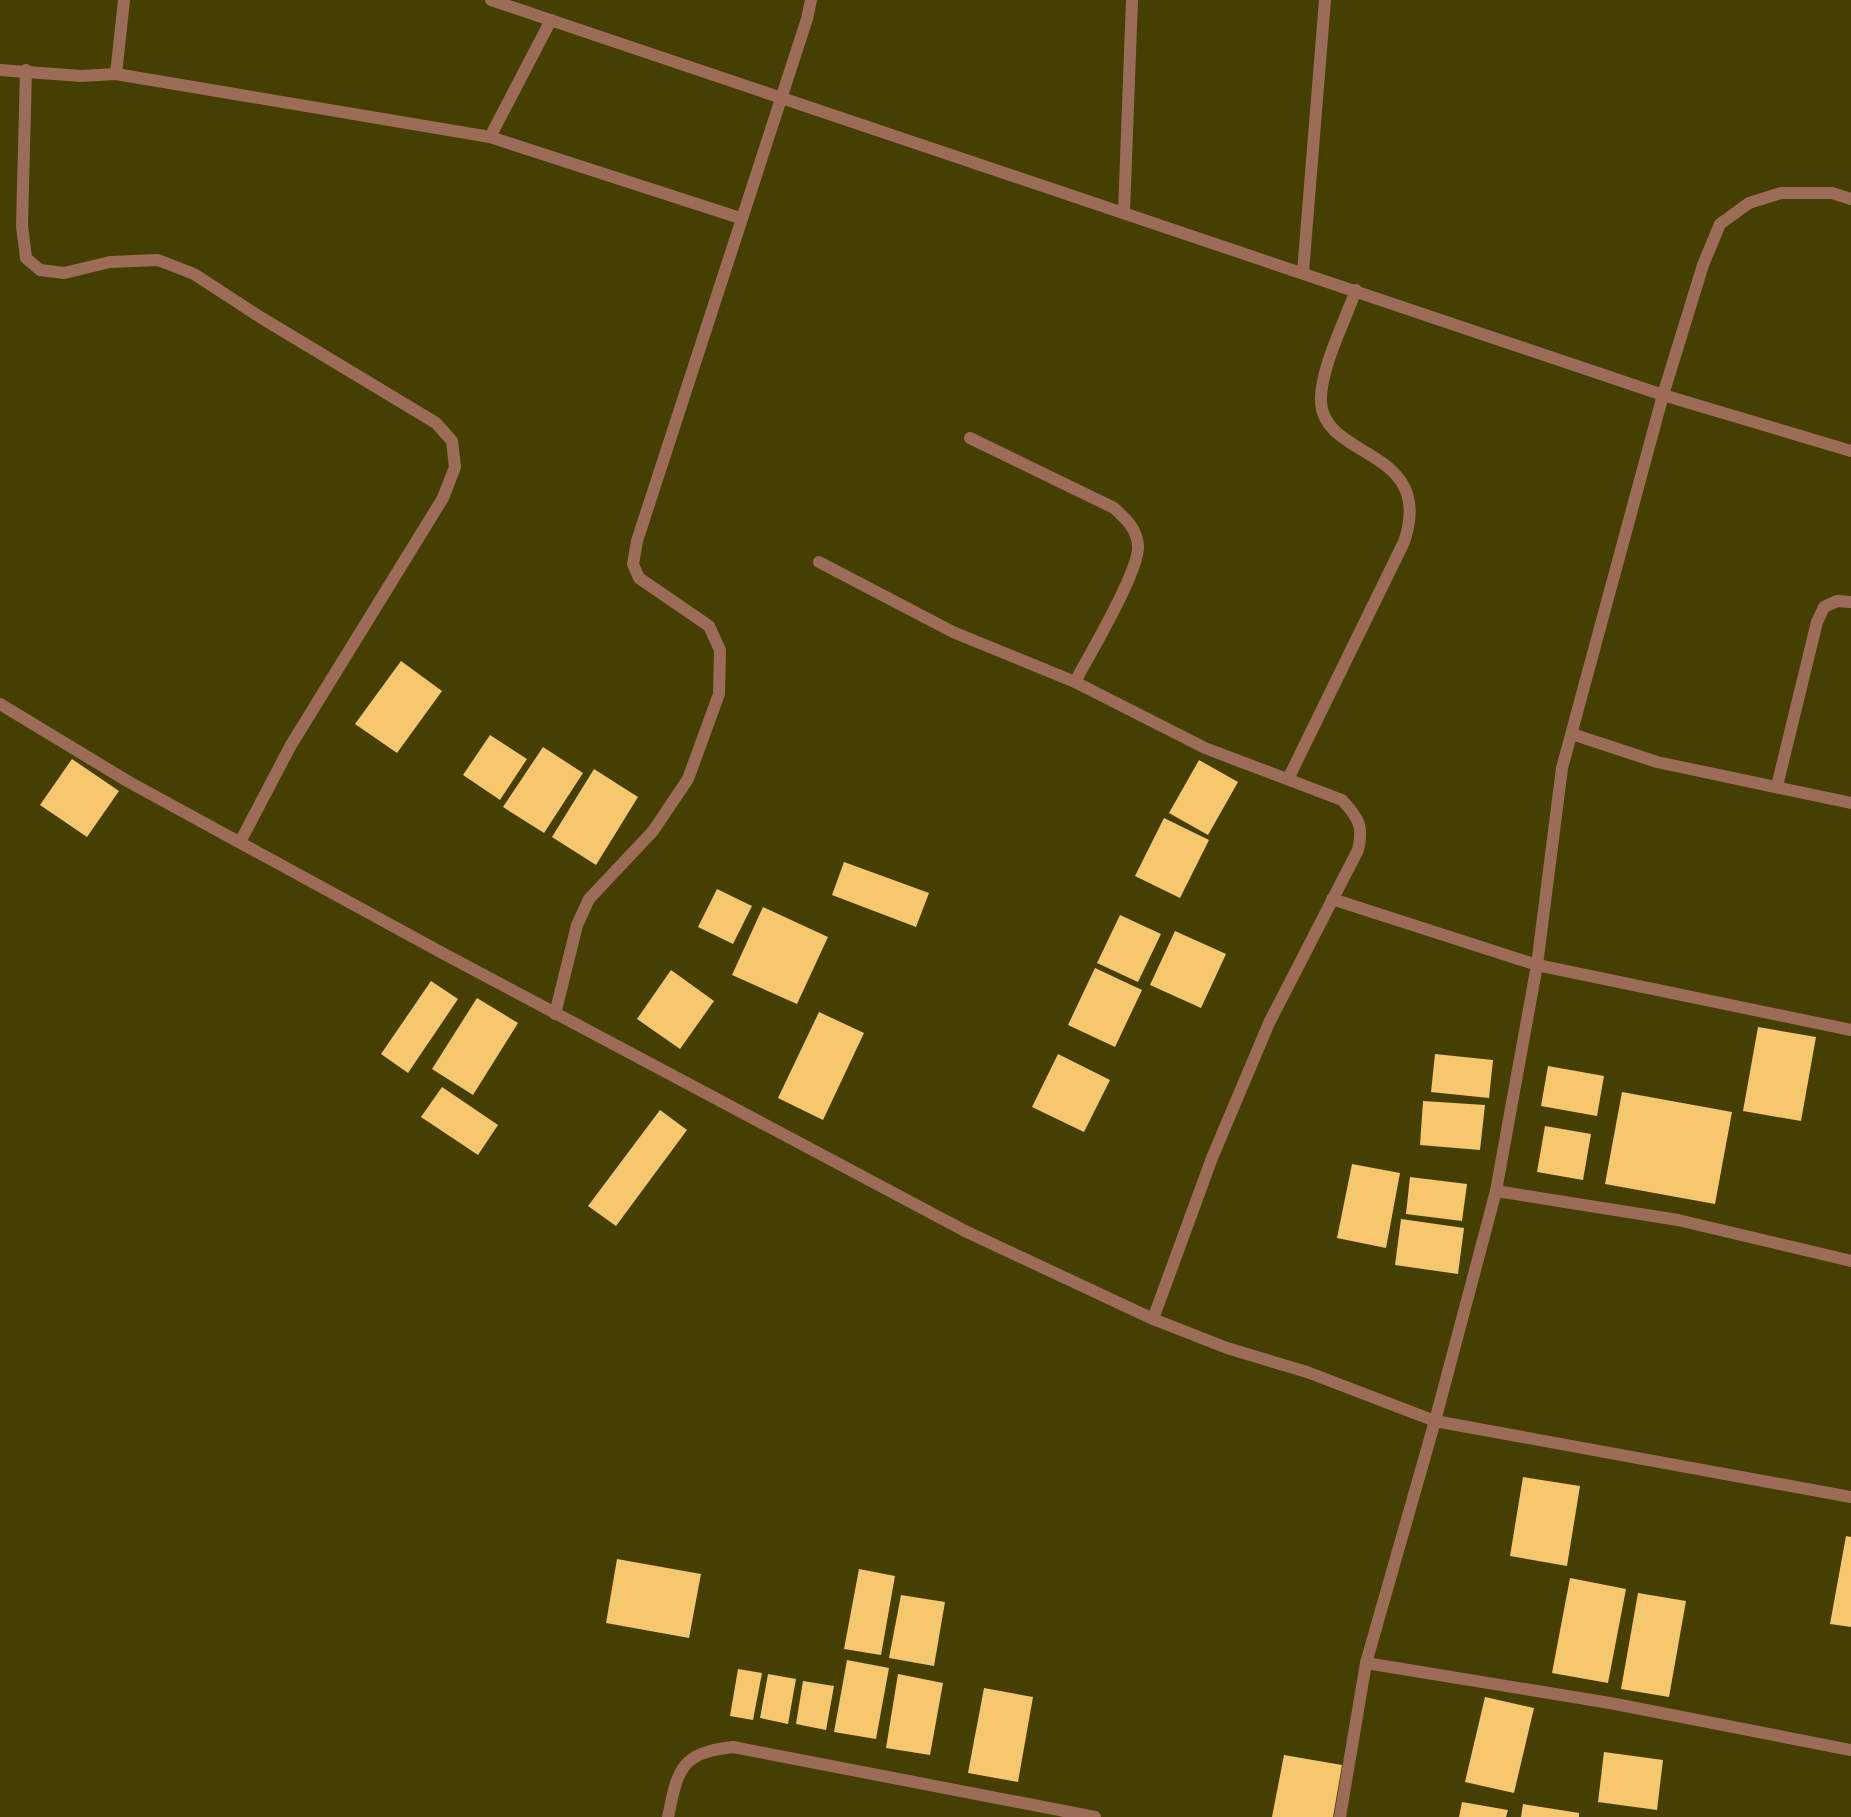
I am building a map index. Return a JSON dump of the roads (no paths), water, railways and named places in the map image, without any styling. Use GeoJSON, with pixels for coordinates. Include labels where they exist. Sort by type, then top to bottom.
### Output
{"type":"FeatureCollection","features":[{"type":"Feature","properties":{"kind":"street"},"geometry":{"type":"LineString","coordinates":[[116,74],[124,0]]}},
{"type":"Feature","properties":{"kind":"street"},"geometry":{"type":"LineString","coordinates":[[491,0],[1663,395],[1851,451]]}},
{"type":"Feature","properties":{"kind":"street"},"geometry":{"type":"LineString","coordinates":[[555,1014],[577,925],[589,899],[653,831],[688,779],[719,694],[720,650],[708,626],[639,578],[633,564],[637,541],[740,218],[782,98],[811,0]]}},
{"type":"Feature","properties":{"kind":"street"},"geometry":{"type":"LineString","coordinates":[[1124,212],[1132,0]]}},
{"type":"Feature","properties":{"kind":"street"},"geometry":{"type":"LineString","coordinates":[[1303,272],[1325,0]]}},
{"type":"Feature","properties":{"kind":"street"},"geometry":{"type":"LineString","coordinates":[[490,137],[551,20]]}},
{"type":"Feature","properties":{"kind":"street"},"geometry":{"type":"LineString","coordinates":[[0,70],[26,70],[81,76],[116,74],[490,137],[740,218]]}},
{"type":"Feature","properties":{"kind":"street"},"geometry":{"type":"LineString","coordinates":[[26,70],[22,226],[26,258],[40,270],[64,273],[110,262],[158,260],[194,274],[260,317],[436,423],[452,441],[455,467],[443,498],[291,745],[240,842]]}},
{"type":"Feature","properties":{"kind":"street"},"geometry":{"type":"LineString","coordinates":[[1340,1817],[1366,1663],[1435,1421],[1496,1191],[1537,965],[1562,768],[1663,395],[1703,265],[1720,224],[1749,202],[1780,193],[1832,193],[1851,199]]}},
{"type":"Feature","properties":{"kind":"street"},"geometry":{"type":"LineString","coordinates":[[1288,779],[1404,542],[1411,512],[1408,494],[1398,478],[1379,460],[1335,431],[1321,403],[1326,372],[1356,290]]}},
{"type":"Feature","properties":{"kind":"street"},"geometry":{"type":"LineString","coordinates":[[970,438],[1114,508],[1132,525],[1139,547],[1128,580],[1075,682]]}},
{"type":"Feature","properties":{"kind":"street"},"geometry":{"type":"LineString","coordinates":[[819,562],[953,632],[1075,682],[1205,748],[1342,800],[1358,817],[1362,832],[1358,849],[1264,1033],[1212,1158],[1153,1319]]}},
{"type":"Feature","properties":{"kind":"street"},"geometry":{"type":"LineString","coordinates":[[1777,786],[1816,622],[1824,607],[1838,601],[1851,602]]}},
{"type":"Feature","properties":{"kind":"street"},"geometry":{"type":"LineString","coordinates":[[0,704],[129,782],[555,1014],[965,1231],[1153,1319],[1227,1348],[1307,1372],[1435,1421],[1851,1497]]}},
{"type":"Feature","properties":{"kind":"street"},"geometry":{"type":"LineString","coordinates":[[1572,734],[1657,762],[1851,803]]}},
{"type":"Feature","properties":{"kind":"street"},"geometry":{"type":"LineString","coordinates":[[1332,899],[1537,965],[1851,1030]]}},
{"type":"Feature","properties":{"kind":"street"},"geometry":{"type":"LineString","coordinates":[[1496,1191],[1678,1220],[1851,1261]]}},
{"type":"Feature","properties":{"kind":"street"},"geometry":{"type":"LineString","coordinates":[[1366,1663],[1610,1703],[1851,1750]]}},
{"type":"Feature","properties":{"kind":"street"},"geometry":{"type":"LineString","coordinates":[[668,1817],[675,1785],[686,1761],[706,1750],[733,1747],[1095,1817]]}}]}
